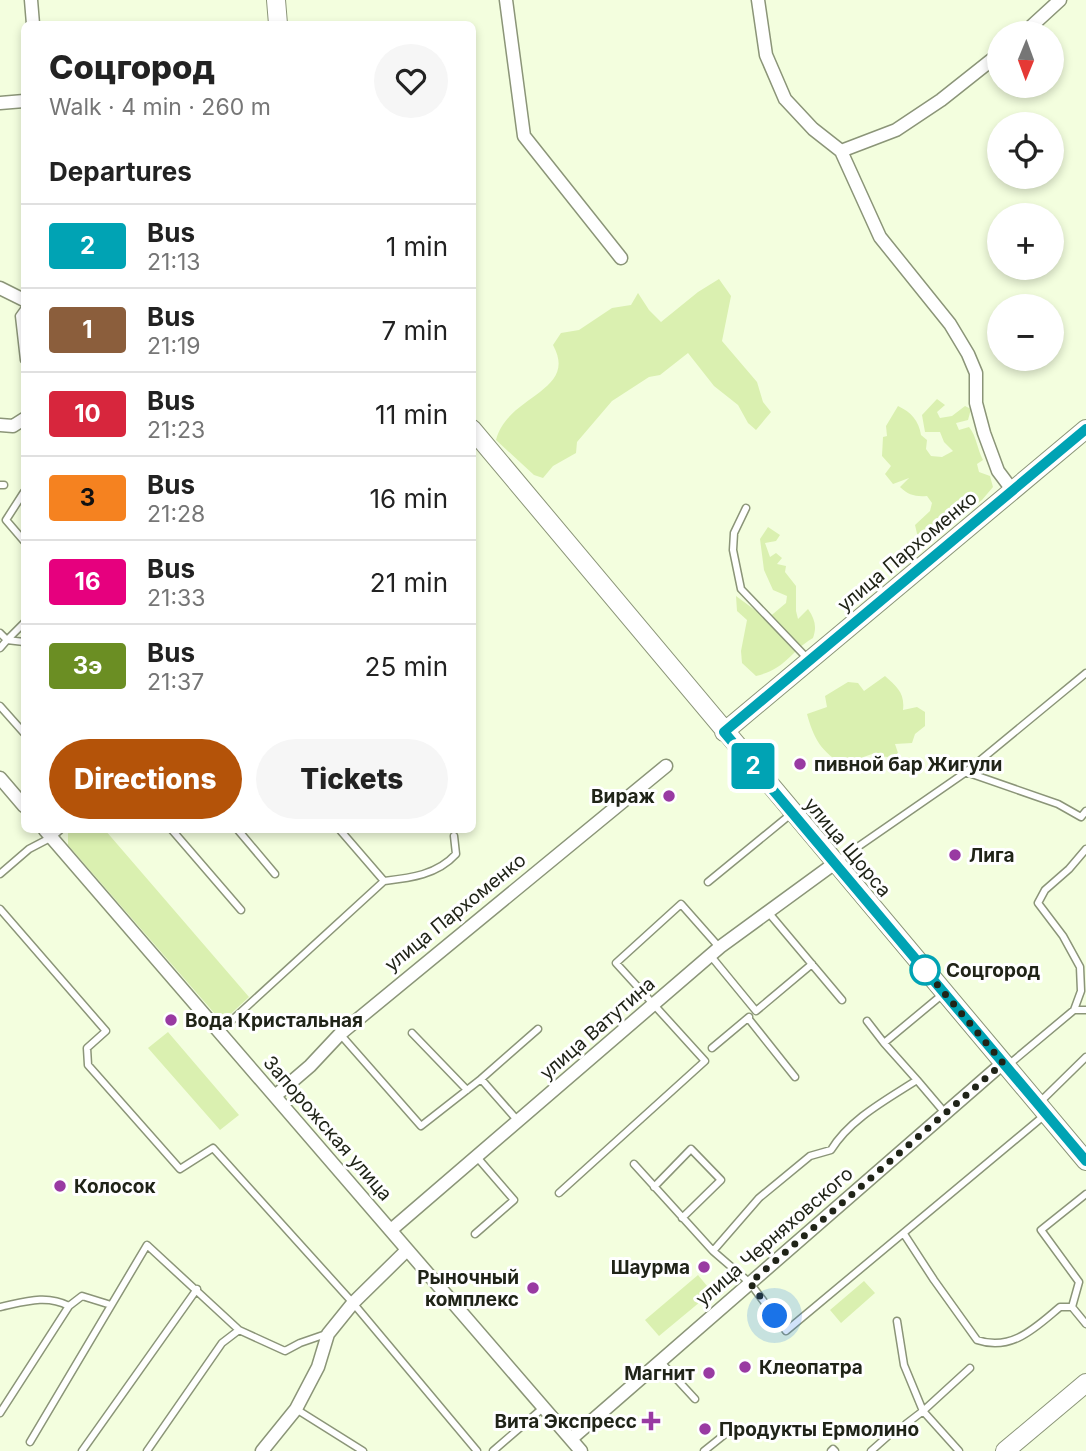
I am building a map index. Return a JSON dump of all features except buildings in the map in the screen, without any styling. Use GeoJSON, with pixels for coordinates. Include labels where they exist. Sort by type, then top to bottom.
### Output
{"type":"FeatureCollection","features":[{"type":"Feature","properties":{"kind":"main road"},"geometry":{"type":"LineString","coordinates":[[276,0],[278,21]]}},
{"type":"Feature","properties":{"kind":"main road","name":"улица Пархоменко"},"geometry":{"type":"LineString","coordinates":[[724,732],[1086,429]]}},
{"type":"Feature","properties":{"kind":"main road","name":"улица Щорса"},"geometry":{"type":"LineString","coordinates":[[476,434],[1086,1161]]}},
{"type":"Feature","properties":{"kind":"main road"},"geometry":{"type":"LineString","coordinates":[[1005,1451],[1086,1383]]}},
{"type":"Feature","properties":{"kind":"street"},"geometry":{"type":"LineString","coordinates":[[31,0],[33,21]]}},
{"type":"Feature","properties":{"kind":"street"},"geometry":{"type":"LineString","coordinates":[[506,0],[524,136],[621,258]]}},
{"type":"Feature","properties":{"kind":"street"},"geometry":{"type":"LineString","coordinates":[[758,0],[766,55],[785,99],[813,129],[841,150],[880,237],[950,324],[968,354],[976,373],[976,403],[984,433],[998,471],[1013,491]]}},
{"type":"Feature","properties":{"kind":"street"},"geometry":{"type":"LineString","coordinates":[[1037,21],[1060,0]]}},
{"type":"Feature","properties":{"kind":"street"},"geometry":{"type":"LineString","coordinates":[[841,150],[896,130],[942,100],[987,64]]}},
{"type":"Feature","properties":{"kind":"street"},"geometry":{"type":"LineString","coordinates":[[0,103],[21,100]]}},
{"type":"Feature","properties":{"kind":"street"},"geometry":{"type":"LineString","coordinates":[[0,288],[21,298]]}},
{"type":"Feature","properties":{"kind":"street"},"geometry":{"type":"LineString","coordinates":[[0,425],[13,426],[21,421]]}},
{"type":"Feature","properties":{"kind":"street","name":"улица Пархоменко"},"geometry":{"type":"LineString","coordinates":[[275,1096],[310,1066],[340,1034],[666,766]]}},
{"type":"Feature","properties":{"kind":"street"},"geometry":{"type":"LineString","coordinates":[[0,778],[21,802]]}},
{"type":"Feature","properties":{"kind":"street","name":"Запорожская улица"},"geometry":{"type":"LineString","coordinates":[[53,833],[219,1032],[581,1451]]}},
{"type":"Feature","properties":{"kind":"street","name":"улица Ватутина"},"geometry":{"type":"LineString","coordinates":[[391,1230],[715,951],[835,863]]}},
{"type":"Feature","properties":{"kind":"street","name":"улица Черняховского"},"geometry":{"type":"LineString","coordinates":[[571,1439],[945,1113],[1004,1065]]}},
{"type":"Feature","properties":{"kind":"street"},"geometry":{"type":"LineString","coordinates":[[262,1451],[296,1409],[318,1367],[328,1334],[353,1303],[407,1250]]}},
{"type":"Feature","properties":{"kind":"lane"},"geometry":{"type":"LineString","coordinates":[[21,313],[21,334]]}},
{"type":"Feature","properties":{"kind":"lane"},"geometry":{"type":"LineString","coordinates":[[21,497],[6,520],[21,538]]}},
{"type":"Feature","properties":{"kind":"lane"},"geometry":{"type":"LineString","coordinates":[[746,508],[734,533],[733,550],[741,589],[808,659]]}},
{"type":"Feature","properties":{"kind":"lane"},"geometry":{"type":"LineString","coordinates":[[0,648],[21,626]]}},
{"type":"Feature","properties":{"kind":"lane"},"geometry":{"type":"LineString","coordinates":[[0,633],[7,640],[21,642]]}},
{"type":"Feature","properties":{"kind":"lane"},"geometry":{"type":"LineString","coordinates":[[835,863],[966,772],[1086,673]]}},
{"type":"Feature","properties":{"kind":"lane"},"geometry":{"type":"LineString","coordinates":[[0,706],[21,730]]}},
{"type":"Feature","properties":{"kind":"lane"},"geometry":{"type":"LineString","coordinates":[[966,772],[1058,804],[1084,817]]}},
{"type":"Feature","properties":{"kind":"lane"},"geometry":{"type":"LineString","coordinates":[[708,882],[792,812]]}},
{"type":"Feature","properties":{"kind":"lane"},"geometry":{"type":"LineString","coordinates":[[0,874],[51,833]]}},
{"type":"Feature","properties":{"kind":"lane"},"geometry":{"type":"LineString","coordinates":[[175,833],[240,910]]}},
{"type":"Feature","properties":{"kind":"lane"},"geometry":{"type":"LineString","coordinates":[[241,833],[275,874]]}},
{"type":"Feature","properties":{"kind":"lane"},"geometry":{"type":"LineString","coordinates":[[343,833],[384,881]]}},
{"type":"Feature","properties":{"kind":"lane"},"geometry":{"type":"LineString","coordinates":[[219,1032],[384,881],[421,876],[449,861],[456,854],[454,836]]}},
{"type":"Feature","properties":{"kind":"lane"},"geometry":{"type":"LineString","coordinates":[[1004,1065],[1074,1010],[1081,991],[1080,967],[1063,936],[1038,903],[1045,890],[1069,869],[1086,849]]}},
{"type":"Feature","properties":{"kind":"lane"},"geometry":{"type":"LineString","coordinates":[[559,1193],[705,1061],[616,962],[681,904],[756,1011]]}},
{"type":"Feature","properties":{"kind":"lane"},"geometry":{"type":"LineString","coordinates":[[0,909],[106,1031],[87,1048],[88,1065],[180,1169],[213,1147],[353,1303],[477,1451]]}},
{"type":"Feature","properties":{"kind":"lane"},"geometry":{"type":"LineString","coordinates":[[768,912],[842,1000]]}},
{"type":"Feature","properties":{"kind":"lane"},"geometry":{"type":"LineString","coordinates":[[712,1048],[812,964]]}},
{"type":"Feature","properties":{"kind":"lane"},"geometry":{"type":"LineString","coordinates":[[884,1043],[944,993]]}},
{"type":"Feature","properties":{"kind":"lane"},"geometry":{"type":"LineString","coordinates":[[1074,1010],[1086,1010]]}},
{"type":"Feature","properties":{"kind":"lane"},"geometry":{"type":"LineString","coordinates":[[748,1018],[795,1077]]}},
{"type":"Feature","properties":{"kind":"lane"},"geometry":{"type":"LineString","coordinates":[[867,1021],[945,1113]]}},
{"type":"Feature","properties":{"kind":"lane"},"geometry":{"type":"LineString","coordinates":[[340,1034],[421,1126],[481,1079],[538,1029]]}},
{"type":"Feature","properties":{"kind":"lane"},"geometry":{"type":"LineString","coordinates":[[412,1033],[467,1090]]}},
{"type":"Feature","properties":{"kind":"lane"},"geometry":{"type":"LineString","coordinates":[[634,1164],[713,1251],[750,1283],[786,1331],[904,1234],[1042,1109],[1086,1058]]}},
{"type":"Feature","properties":{"kind":"lane"},"geometry":{"type":"LineString","coordinates":[[481,1079],[518,1121]]}},
{"type":"Feature","properties":{"kind":"lane"},"geometry":{"type":"LineString","coordinates":[[713,1251],[759,1198],[799,1164],[810,1156],[831,1150],[841,1134],[871,1110],[917,1080]]}},
{"type":"Feature","properties":{"kind":"lane"},"geometry":{"type":"LineString","coordinates":[[654,1187],[691,1149],[721,1180],[682,1218]]}},
{"type":"Feature","properties":{"kind":"lane"},"geometry":{"type":"LineString","coordinates":[[475,1234],[514,1200],[476,1156]]}},
{"type":"Feature","properties":{"kind":"lane"},"geometry":{"type":"LineString","coordinates":[[1072,1307],[1079,1282],[1041,1230],[1086,1194]]}},
{"type":"Feature","properties":{"kind":"lane"},"geometry":{"type":"LineString","coordinates":[[904,1234],[977,1340],[987,1343],[1022,1338],[1060,1307],[1072,1307]]}},
{"type":"Feature","properties":{"kind":"lane"},"geometry":{"type":"LineString","coordinates":[[30,1442],[147,1245],[239,1330],[285,1351],[328,1334]]}},
{"type":"Feature","properties":{"kind":"lane"},"geometry":{"type":"LineString","coordinates":[[82,1451],[197,1289]]}},
{"type":"Feature","properties":{"kind":"lane"},"geometry":{"type":"LineString","coordinates":[[0,1413],[69,1306],[82,1296],[111,1305]]}},
{"type":"Feature","properties":{"kind":"lane"},"geometry":{"type":"LineString","coordinates":[[0,1307],[37,1299],[57,1300],[69,1306]]}},
{"type":"Feature","properties":{"kind":"lane"},"geometry":{"type":"LineString","coordinates":[[1072,1307],[1086,1324]]}},
{"type":"Feature","properties":{"kind":"lane"},"geometry":{"type":"LineString","coordinates":[[897,1321],[904,1365],[923,1411],[959,1451]]}},
{"type":"Feature","properties":{"kind":"lane"},"geometry":{"type":"LineString","coordinates":[[147,1451],[222,1343],[239,1330]]}},
{"type":"Feature","properties":{"kind":"lane"},"geometry":{"type":"LineString","coordinates":[[660,1361],[695,1399]]}},
{"type":"Feature","properties":{"kind":"lane"},"geometry":{"type":"LineString","coordinates":[[906,1424],[970,1368]]}},
{"type":"Feature","properties":{"kind":"lane"},"geometry":{"type":"LineString","coordinates":[[493,1451],[544,1408]]}},
{"type":"Feature","properties":{"kind":"lane"},"geometry":{"type":"LineString","coordinates":[[296,1409],[363,1451]]}},
{"type":"Feature","properties":{"kind":"lane"},"geometry":{"type":"LineString","coordinates":[[704,1451],[724,1435]]}},
{"type":"Feature","properties":{"kind":"lane"},"geometry":{"type":"LineString","coordinates":[[871,1451],[888,1436]]}},
{"type":"Feature","properties":{"kind":"green space"},"geometry":{"type":"Polygon","coordinates":[[[719,279],[731,296],[722,341],[757,382],[763,402],[771,412],[756,430],[748,423],[738,405],[714,386],[688,353],[660,375],[649,377],[612,401],[577,442],[576,453],[553,466],[543,478],[534,475],[496,440],[513,413],[549,384],[557,373],[558,361],[553,345],[561,333],[579,330],[612,308],[631,305],[638,293],[661,322],[719,279]]]}},
{"type":"Feature","properties":{"kind":"green space"},"geometry":{"type":"Polygon","coordinates":[[[937,399],[945,405],[937,412],[940,418],[952,416],[965,406],[971,409],[968,420],[956,423],[959,430],[969,427],[972,431],[983,460],[977,464],[979,472],[990,476],[993,487],[982,500],[929,541],[919,542],[915,525],[930,511],[932,503],[927,496],[912,495],[900,487],[909,478],[893,484],[885,474],[891,466],[882,456],[883,437],[887,436],[886,426],[898,406],[916,421],[921,435],[927,440],[926,449],[931,456],[942,457],[953,451],[944,442],[940,432],[925,432],[922,415],[937,399]]]}},
{"type":"Feature","properties":{"kind":"green space"},"geometry":{"type":"Polygon","coordinates":[[[768,527],[780,535],[776,541],[765,543],[770,557],[776,553],[782,558],[777,564],[786,566],[785,572],[796,586],[798,619],[808,609],[814,620],[815,630],[813,638],[782,664],[756,676],[742,663],[741,651],[747,620],[737,611],[736,596],[767,619],[786,603],[787,596],[773,590],[764,570],[760,539],[768,527]]]}},
{"type":"Feature","properties":{"kind":"green space"},"geometry":{"type":"Polygon","coordinates":[[[885,676],[901,695],[903,710],[917,707],[925,712],[925,726],[915,734],[912,743],[895,744],[898,753],[892,758],[872,754],[844,764],[836,760],[820,744],[807,714],[827,707],[825,696],[848,682],[858,683],[864,691],[885,676]]]}},
{"type":"Feature","properties":{"kind":"green space"},"geometry":{"type":"Polygon","coordinates":[[[68,833],[108,833],[249,997],[222,1022],[68,845],[68,833]]]}},
{"type":"Feature","properties":{"kind":"green space"},"geometry":{"type":"Polygon","coordinates":[[[168,1032],[239,1115],[220,1130],[148,1048],[168,1032]]]}},
{"type":"Feature","properties":{"kind":"green space"},"geometry":{"type":"Polygon","coordinates":[[[698,1275],[712,1292],[659,1336],[645,1320],[698,1275]]]}},
{"type":"Feature","properties":{"kind":"green space"},"geometry":{"type":"Polygon","coordinates":[[[864,1281],[875,1293],[841,1323],[830,1310],[864,1281]]]}},
{"type":"Feature","properties":{"kind":"bus line","name":"2"},"geometry":{"type":"LineString","coordinates":[[1086,429],[724,732],[1086,1161]]}},
{"type":"Feature","properties":{"kind":"place","name":"пивной бар Жигули"},"geometry":{"type":"Point","coordinates":[800,764]}},
{"type":"Feature","properties":{"kind":"place","name":"Вираж"},"geometry":{"type":"Point","coordinates":[669,796]}},
{"type":"Feature","properties":{"kind":"place","name":"Лига"},"geometry":{"type":"Point","coordinates":[955,855]}},
{"type":"Feature","properties":{"kind":"place","name":"Соцгород"},"geometry":{"type":"Point","coordinates":[925,970]}},
{"type":"Feature","properties":{"kind":"place","name":"Вода Кристальная"},"geometry":{"type":"Point","coordinates":[171,1020]}},
{"type":"Feature","properties":{"kind":"place","name":"Колосок"},"geometry":{"type":"Point","coordinates":[60,1186]}},
{"type":"Feature","properties":{"kind":"place","name":"Шаурма"},"geometry":{"type":"Point","coordinates":[704,1267]}},
{"type":"Feature","properties":{"kind":"place","name":"Рыночный комплекс"},"geometry":{"type":"Point","coordinates":[533,1288]}},
{"type":"Feature","properties":{"kind":"place","name":"Клеопатра"},"geometry":{"type":"Point","coordinates":[745,1367]}},
{"type":"Feature","properties":{"kind":"place","name":"Магнит"},"geometry":{"type":"Point","coordinates":[709,1373]}},
{"type":"Feature","properties":{"kind":"place","name":"Вита Экспресс"},"geometry":{"type":"Point","coordinates":[651,1421]}},
{"type":"Feature","properties":{"kind":"place","name":"Продукты Ермолино"},"geometry":{"type":"Point","coordinates":[705,1429]}},
{"type":"Feature","properties":{"kind":"route"},"geometry":{"type":"LineString","coordinates":[[775,1316],[750,1283],[1003,1063],[925,970]]}}]}
